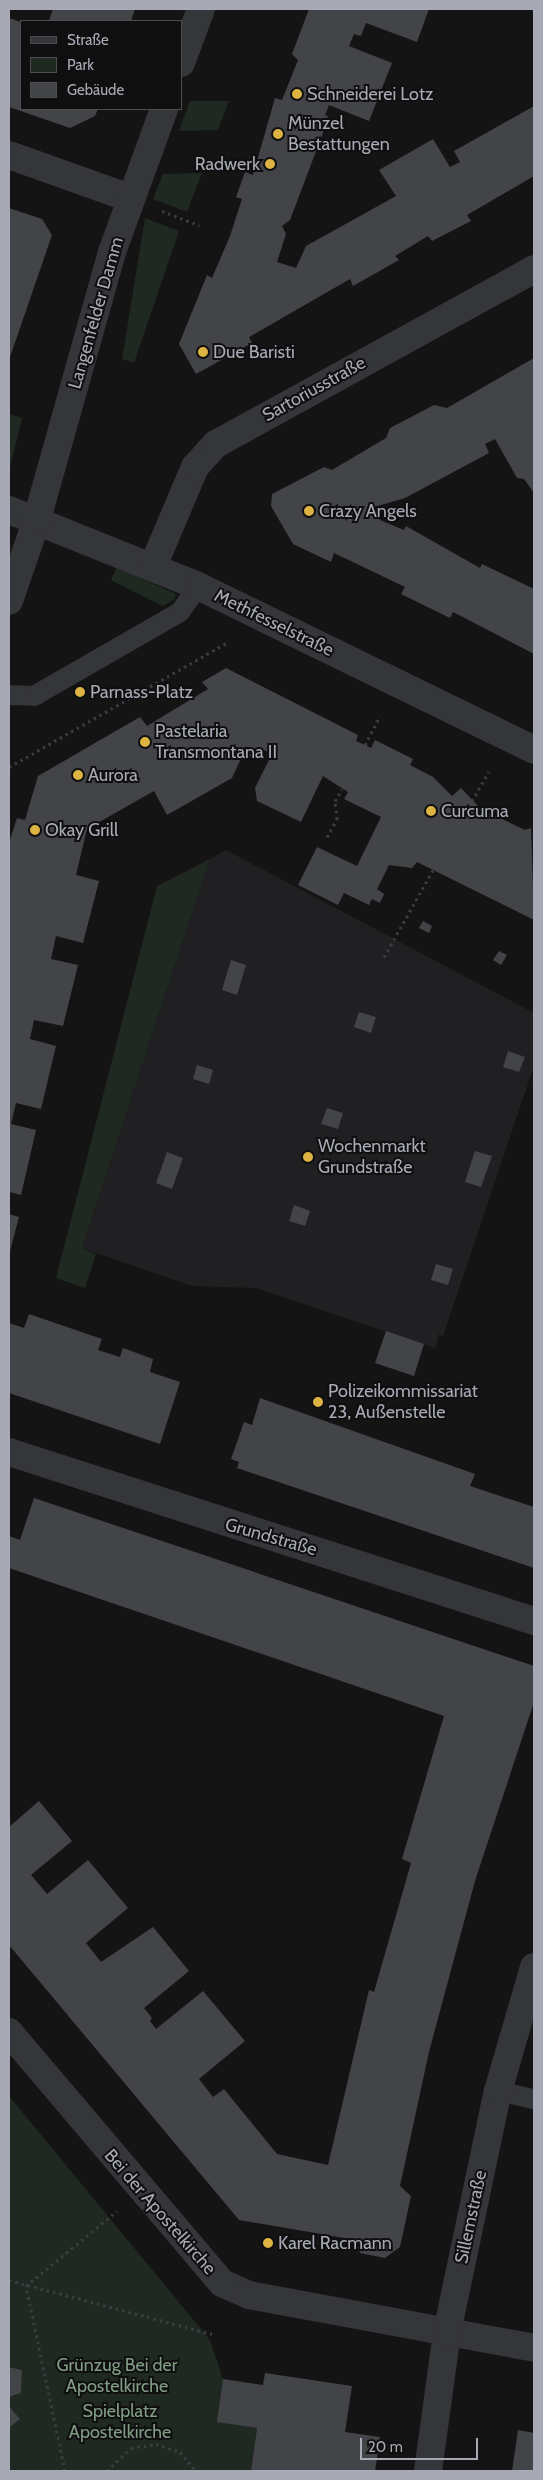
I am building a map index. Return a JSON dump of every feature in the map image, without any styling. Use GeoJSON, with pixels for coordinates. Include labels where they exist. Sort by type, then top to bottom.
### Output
{"type":"FeatureCollection","features":[{"type":"Feature","properties":{"kind":"street"},"geometry":{"type":"LineString","coordinates":[[182,60],[201,9]]}},
{"type":"Feature","properties":{"kind":"street","name":"Langenfelder Damm"},"geometry":{"type":"LineString","coordinates":[[9,602],[37,519],[130,198],[164,110]]}},
{"type":"Feature","properties":{"kind":"street"},"geometry":{"type":"LineString","coordinates":[[9,156],[130,198]]}},
{"type":"Feature","properties":{"kind":"street","name":"Sartoriusstraße"},"geometry":{"type":"LineString","coordinates":[[153,566],[195,466],[216,444],[534,268]]}},
{"type":"Feature","properties":{"kind":"street","name":"Methfesselstraße"},"geometry":{"type":"LineString","coordinates":[[9,510],[37,519],[198,586],[534,750]]}},
{"type":"Feature","properties":{"kind":"street","name":"Grundstraße"},"geometry":{"type":"LineString","coordinates":[[9,1452],[280,1542],[349,1558],[534,1621]]}},
{"type":"Feature","properties":{"kind":"street","name":"Sillemstraße"},"geometry":{"type":"LineString","coordinates":[[428,2471],[447,2332],[498,2090],[534,1967]]}},
{"type":"Feature","properties":{"kind":"street","name":"Bei der Apostelkirche"},"geometry":{"type":"LineString","coordinates":[[9,2032],[212,2276],[236,2290],[534,2348]]}},
{"type":"Feature","properties":{"kind":"lane"},"geometry":{"type":"LineString","coordinates":[[9,695],[34,696],[180,612],[198,586]]}},
{"type":"Feature","properties":{"kind":"lane"},"geometry":{"type":"LineString","coordinates":[[498,2090],[534,2099]]}},
{"type":"Feature","properties":{"kind":"path"},"geometry":{"type":"LineString","coordinates":[[9,767],[228,642]]}},
{"type":"Feature","properties":{"kind":"path"},"geometry":{"type":"LineString","coordinates":[[365,745],[380,716]]}},
{"type":"Feature","properties":{"kind":"path"},"geometry":{"type":"LineString","coordinates":[[472,801],[489,771]]}},
{"type":"Feature","properties":{"kind":"path"},"geometry":{"type":"LineString","coordinates":[[327,837],[337,819],[335,801],[342,789]]}},
{"type":"Feature","properties":{"kind":"path"},"geometry":{"type":"LineString","coordinates":[[384,957],[433,870]]}},
{"type":"Feature","properties":{"kind":"path"},"geometry":{"type":"LineString","coordinates":[[26,2286],[140,2191]]}},
{"type":"Feature","properties":{"kind":"path"},"geometry":{"type":"LineString","coordinates":[[9,2280],[212,2334]]}},
{"type":"Feature","properties":{"kind":"path"},"geometry":{"type":"LineString","coordinates":[[26,2286],[64,2471]]}},
{"type":"Feature","properties":{"kind":"path"},"geometry":{"type":"LineString","coordinates":[[107,2471],[131,2448],[156,2444],[180,2452],[196,2471]]}},
{"type":"Feature","properties":{"kind":"shaded area","name":"Wochenmarkt Grundstraße"},"geometry":{"type":"Polygon","coordinates":[[[226,850],[534,1013],[534,1066],[443,1336],[439,1334],[435,1348],[256,1288],[192,1286],[82,1248],[210,859],[226,850]]]}},
{"type":"Feature","properties":{"kind":"green space"},"geometry":{"type":"Polygon","coordinates":[[[190,101],[229,101],[218,130],[179,131],[190,101]]]}},
{"type":"Feature","properties":{"kind":"green space"},"geometry":{"type":"Polygon","coordinates":[[[202,173],[187,212],[153,199],[163,174],[202,173]]]}},
{"type":"Feature","properties":{"kind":"green space"},"geometry":{"type":"Polygon","coordinates":[[[145,218],[179,231],[134,363],[122,359],[145,218]]]}},
{"type":"Feature","properties":{"kind":"green space"},"geometry":{"type":"Polygon","coordinates":[[[9,414],[22,418],[9,472],[9,414]]]}},
{"type":"Feature","properties":{"kind":"green space"},"geometry":{"type":"Polygon","coordinates":[[[117,567],[176,594],[174,600],[163,606],[111,580],[117,567]]]}},
{"type":"Feature","properties":{"kind":"green space"},"geometry":{"type":"Polygon","coordinates":[[[210,859],[82,1248],[96,1254],[85,1288],[56,1278],[157,886],[210,859]]]}},
{"type":"Feature","properties":{"kind":"green space","name":"Grünzug Bei der Apostelkirche"},"geometry":{"type":"Polygon","coordinates":[[[9,2096],[210,2340],[223,2379],[257,2428],[251,2471],[9,2471],[9,2428],[20,2419],[9,2406],[9,2397],[21,2393],[22,2370],[9,2367],[9,2096]]]}},
{"type":"Feature","properties":{"kind":"building"},"geometry":{"type":"Polygon","coordinates":[[[53,9],[135,9],[131,20],[49,20],[53,9]]]}},
{"type":"Feature","properties":{"kind":"building"},"geometry":{"type":"Polygon","coordinates":[[[309,9],[429,9],[417,42],[366,23],[361,36],[354,34],[349,46],[392,63],[369,121],[329,105],[325,115],[329,117],[290,220],[282,226],[286,234],[277,262],[296,268],[306,246],[396,196],[379,170],[433,139],[450,167],[460,162],[454,151],[534,106],[534,176],[467,215],[471,221],[432,241],[428,236],[395,256],[399,260],[353,286],[350,279],[249,337],[252,343],[196,374],[179,344],[207,275],[212,278],[230,236],[242,199],[236,197],[245,172],[253,175],[275,98],[282,100],[298,60],[292,54],[309,9]]]}},
{"type":"Feature","properties":{"kind":"building"},"geometry":{"type":"Polygon","coordinates":[[[9,18],[20,22],[20,110],[98,110],[95,116],[70,128],[9,107],[9,18]]]}},
{"type":"Feature","properties":{"kind":"building"},"geometry":{"type":"Polygon","coordinates":[[[9,208],[42,219],[52,235],[9,360],[9,208]]]}},
{"type":"Feature","properties":{"kind":"building"},"geometry":{"type":"Polygon","coordinates":[[[534,358],[534,493],[524,479],[517,478],[495,439],[485,444],[489,453],[405,498],[374,507],[380,520],[404,530],[406,526],[480,568],[482,564],[534,589],[534,654],[453,612],[450,618],[401,594],[405,587],[334,553],[331,562],[293,544],[271,506],[272,494],[324,467],[332,470],[386,438],[390,428],[434,405],[447,408],[534,358]]]}},
{"type":"Feature","properties":{"kind":"building"},"geometry":{"type":"Polygon","coordinates":[[[226,668],[358,735],[356,741],[371,748],[375,740],[413,759],[410,765],[433,777],[452,796],[461,788],[481,809],[525,830],[531,828],[534,920],[417,862],[412,868],[389,865],[377,889],[384,894],[380,903],[372,899],[369,905],[344,893],[338,905],[298,885],[317,847],[357,866],[381,817],[344,799],[348,792],[323,776],[301,822],[257,801],[255,788],[272,754],[260,748],[255,759],[243,754],[232,778],[167,815],[154,791],[87,829],[76,875],[99,881],[83,943],[56,936],[51,959],[78,965],[63,1026],[34,1020],[30,1039],[56,1046],[41,1109],[16,1103],[11,1124],[36,1130],[21,1195],[9,1192],[9,843],[17,818],[25,820],[38,776],[140,717],[147,726],[208,689],[202,682],[226,668]]]}},
{"type":"Feature","properties":{"kind":"building"},"geometry":{"type":"Polygon","coordinates":[[[423,921],[432,926],[429,933],[419,928],[423,921]]]}},
{"type":"Feature","properties":{"kind":"building"},"geometry":{"type":"Polygon","coordinates":[[[499,951],[507,955],[501,965],[493,960],[499,951]]]}},
{"type":"Feature","properties":{"kind":"building"},"geometry":{"type":"Polygon","coordinates":[[[231,960],[246,965],[237,995],[222,990],[231,960]]]}},
{"type":"Feature","properties":{"kind":"building"},"geometry":{"type":"Polygon","coordinates":[[[359,1012],[376,1017],[371,1033],[354,1027],[359,1012]]]}},
{"type":"Feature","properties":{"kind":"building"},"geometry":{"type":"Polygon","coordinates":[[[508,1051],[525,1057],[519,1072],[503,1067],[508,1051]]]}},
{"type":"Feature","properties":{"kind":"building"},"geometry":{"type":"Polygon","coordinates":[[[197,1065],[213,1070],[209,1084],[193,1079],[197,1065]]]}},
{"type":"Feature","properties":{"kind":"building"},"geometry":{"type":"Polygon","coordinates":[[[327,1108],[343,1113],[338,1129],[321,1124],[327,1108]]]}},
{"type":"Feature","properties":{"kind":"building"},"geometry":{"type":"Polygon","coordinates":[[[475,1151],[492,1156],[481,1187],[465,1182],[475,1151]]]}},
{"type":"Feature","properties":{"kind":"building"},"geometry":{"type":"Polygon","coordinates":[[[167,1152],[183,1158],[172,1189],[156,1183],[167,1152]]]}},
{"type":"Feature","properties":{"kind":"building"},"geometry":{"type":"Polygon","coordinates":[[[294,1205],[310,1211],[305,1226],[289,1221],[294,1205]]]}},
{"type":"Feature","properties":{"kind":"building"},"geometry":{"type":"Polygon","coordinates":[[[9,1214],[19,1217],[9,1255],[9,1214]]]}},
{"type":"Feature","properties":{"kind":"building"},"geometry":{"type":"Polygon","coordinates":[[[436,1264],[453,1269],[448,1285],[431,1280],[436,1264]]]}},
{"type":"Feature","properties":{"kind":"building"},"geometry":{"type":"Polygon","coordinates":[[[29,1314],[102,1339],[98,1350],[120,1357],[123,1348],[153,1359],[150,1372],[180,1382],[160,1444],[9,1393],[9,1323],[24,1328],[29,1314]]]}},
{"type":"Feature","properties":{"kind":"building"},"geometry":{"type":"Polygon","coordinates":[[[386,1331],[424,1344],[414,1376],[375,1363],[386,1331]]]}},
{"type":"Feature","properties":{"kind":"building"},"geometry":{"type":"Polygon","coordinates":[[[260,1398],[475,1474],[470,1486],[534,1507],[534,1568],[237,1468],[239,1462],[231,1459],[244,1422],[252,1425],[260,1398]]]}},
{"type":"Feature","properties":{"kind":"building"},"geometry":{"type":"Polygon","coordinates":[[[34,1498],[534,1666],[534,1702],[475,1881],[429,2052],[400,2186],[411,2196],[400,2247],[385,2258],[360,2253],[356,2240],[239,2220],[9,1945],[9,1827],[39,1801],[72,1841],[31,1875],[47,1894],[88,1860],[128,1908],[86,1943],[101,1962],[153,1927],[189,1971],[144,2008],[152,2018],[150,2021],[156,2029],[203,1991],[245,2041],[199,2079],[213,2097],[224,2089],[277,2154],[328,2165],[369,1990],[374,1992],[411,1863],[402,1859],[444,1716],[9,1568],[9,1536],[20,1540],[34,1498]]]}},
{"type":"Feature","properties":{"kind":"building"},"geometry":{"type":"Polygon","coordinates":[[[9,2367],[22,2370],[21,2393],[9,2397],[9,2367]]]}},
{"type":"Feature","properties":{"kind":"building"},"geometry":{"type":"Polygon","coordinates":[[[265,2373],[352,2386],[345,2432],[380,2437],[375,2471],[251,2471],[257,2428],[217,2422],[223,2379],[263,2385],[265,2373]]]}},
{"type":"Feature","properties":{"kind":"building"},"geometry":{"type":"Polygon","coordinates":[[[9,2406],[20,2419],[9,2428],[9,2406]]]}},
{"type":"Feature","properties":{"kind":"building"},"geometry":{"type":"Polygon","coordinates":[[[518,2430],[534,2433],[534,2471],[512,2471],[518,2430]]]}},
{"type":"Feature","properties":{"kind":"place","name":"Schneiderei Lotz"},"geometry":{"type":"Point","coordinates":[297,94]}},
{"type":"Feature","properties":{"kind":"place","name":"Münzel Bestattungen"},"geometry":{"type":"Point","coordinates":[278,134]}},
{"type":"Feature","properties":{"kind":"place","name":"Radwerk"},"geometry":{"type":"Point","coordinates":[270,164]}},
{"type":"Feature","properties":{"kind":"place","name":"Due Baristi"},"geometry":{"type":"Point","coordinates":[203,352]}},
{"type":"Feature","properties":{"kind":"place","name":"Crazy Angels"},"geometry":{"type":"Point","coordinates":[309,511]}},
{"type":"Feature","properties":{"kind":"place","name":"Parnass-Platz"},"geometry":{"type":"Point","coordinates":[80,692]}},
{"type":"Feature","properties":{"kind":"place","name":"Pastelaria Transmontana II"},"geometry":{"type":"Point","coordinates":[145,742]}},
{"type":"Feature","properties":{"kind":"place","name":"Aurora"},"geometry":{"type":"Point","coordinates":[78,775]}},
{"type":"Feature","properties":{"kind":"place","name":"Curcuma"},"geometry":{"type":"Point","coordinates":[431,811]}},
{"type":"Feature","properties":{"kind":"place","name":"Okay Grill"},"geometry":{"type":"Point","coordinates":[35,830]}},
{"type":"Feature","properties":{"kind":"place","name":"Wochenmarkt Grundstraße"},"geometry":{"type":"Point","coordinates":[308,1157]}},
{"type":"Feature","properties":{"kind":"place","name":"Polizeikommissariat 23, Außenstelle"},"geometry":{"type":"Point","coordinates":[318,1402]}},
{"type":"Feature","properties":{"kind":"place","name":"Karel Racmann"},"geometry":{"type":"Point","coordinates":[268,2243]}},
{"type":"Feature","properties":{"kind":"park label","name":"Spielplatz Apostelkirche"},"geometry":{"type":"Point","coordinates":[120,2422]}}]}
